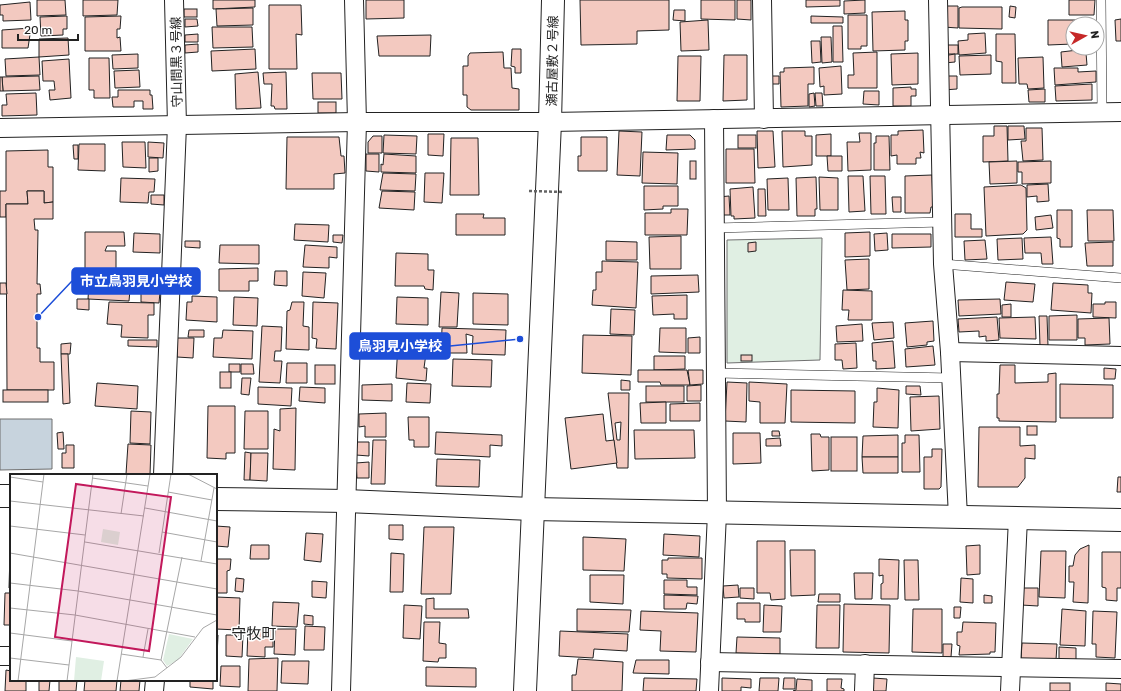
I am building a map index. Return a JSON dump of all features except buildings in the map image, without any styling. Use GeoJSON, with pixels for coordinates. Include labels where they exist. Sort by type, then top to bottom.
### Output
{"type":"FeatureCollection","features":[{"type":"Feature","properties":{"kind":"street","name":"守山間黒３号線"},"geometry":{"type":"LineString","coordinates":[[163,474],[177,125],[174,0]]}},
{"type":"Feature","properties":{"kind":"street"},"geometry":{"type":"LineString","coordinates":[[341,691],[357,122],[354,0]]}},
{"type":"Feature","properties":{"kind":"street","name":"瀬古屋敷２号線"},"geometry":{"type":"LineString","coordinates":[[525,691],[550,122],[553,0]]}},
{"type":"Feature","properties":{"kind":"street"},"geometry":{"type":"LineString","coordinates":[[762,0],[764,118]]}},
{"type":"Feature","properties":{"kind":"street"},"geometry":{"type":"LineString","coordinates":[[938,0],[943,264],[950,352],[958,517]]}},
{"type":"Feature","properties":{"kind":"street"},"geometry":{"type":"LineString","coordinates":[[0,128],[357,122],[550,122],[1121,112]]}},
{"type":"Feature","properties":{"kind":"street"},"geometry":{"type":"LineString","coordinates":[[709,691],[717,513],[714,119]]}},
{"type":"Feature","properties":{"kind":"street"},"geometry":{"type":"LineString","coordinates":[[950,352],[1121,356]]}},
{"type":"Feature","properties":{"kind":"street"},"geometry":{"type":"LineString","coordinates":[[217,499],[346,501],[532,509],[1121,520]]}},
{"type":"Feature","properties":{"kind":"street"},"geometry":{"type":"LineString","coordinates":[[1010,691],[1018,518]]}},
{"type":"Feature","properties":{"kind":"street"},"geometry":{"type":"LineString","coordinates":[[710,662],[1121,669]]}},
{"type":"Feature","properties":{"kind":"street"},"geometry":{"type":"LineString","coordinates":[[864,691],[865,664]]}},
{"type":"Feature","properties":{"kind":"street"},"geometry":{"type":"LineString","coordinates":[[154,691],[155,681]]}},
{"type":"Feature","properties":{"kind":"lane"},"geometry":{"type":"LineString","coordinates":[[1101,0],[1102,112]]}},
{"type":"Feature","properties":{"kind":"lane"},"geometry":{"type":"LineString","coordinates":[[715,228],[942,222]]}},
{"type":"Feature","properties":{"kind":"lane"},"geometry":{"type":"LineString","coordinates":[[943,264],[1121,278]]}},
{"type":"Feature","properties":{"kind":"lane"},"geometry":{"type":"LineString","coordinates":[[716,373],[951,378]]}},
{"type":"Feature","properties":{"kind":"path"},"geometry":{"type":"LineString","coordinates":[[529,191],[564,192]]}},
{"type":"Feature","properties":{"kind":"green space"},"geometry":{"type":"Polygon","coordinates":[[[822,238],[820,360],[727,363],[727,240],[822,238]]]}},
{"type":"Feature","properties":{"kind":"shaded area"},"geometry":{"type":"Polygon","coordinates":[[[0,419],[52,419],[52,469],[0,470],[0,419]]]}},
{"type":"Feature","properties":{"kind":"place","name":"市立鳥羽見小学校"},"geometry":{"type":"Point","coordinates":[38,317]}},
{"type":"Feature","properties":{"kind":"place","name":"鳥羽見小学校"},"geometry":{"type":"Point","coordinates":[520,339]}},
{"type":"Feature","properties":{"kind":"district","name":"守牧町"},"geometry":{"type":"Point","coordinates":[254,634]}}]}
